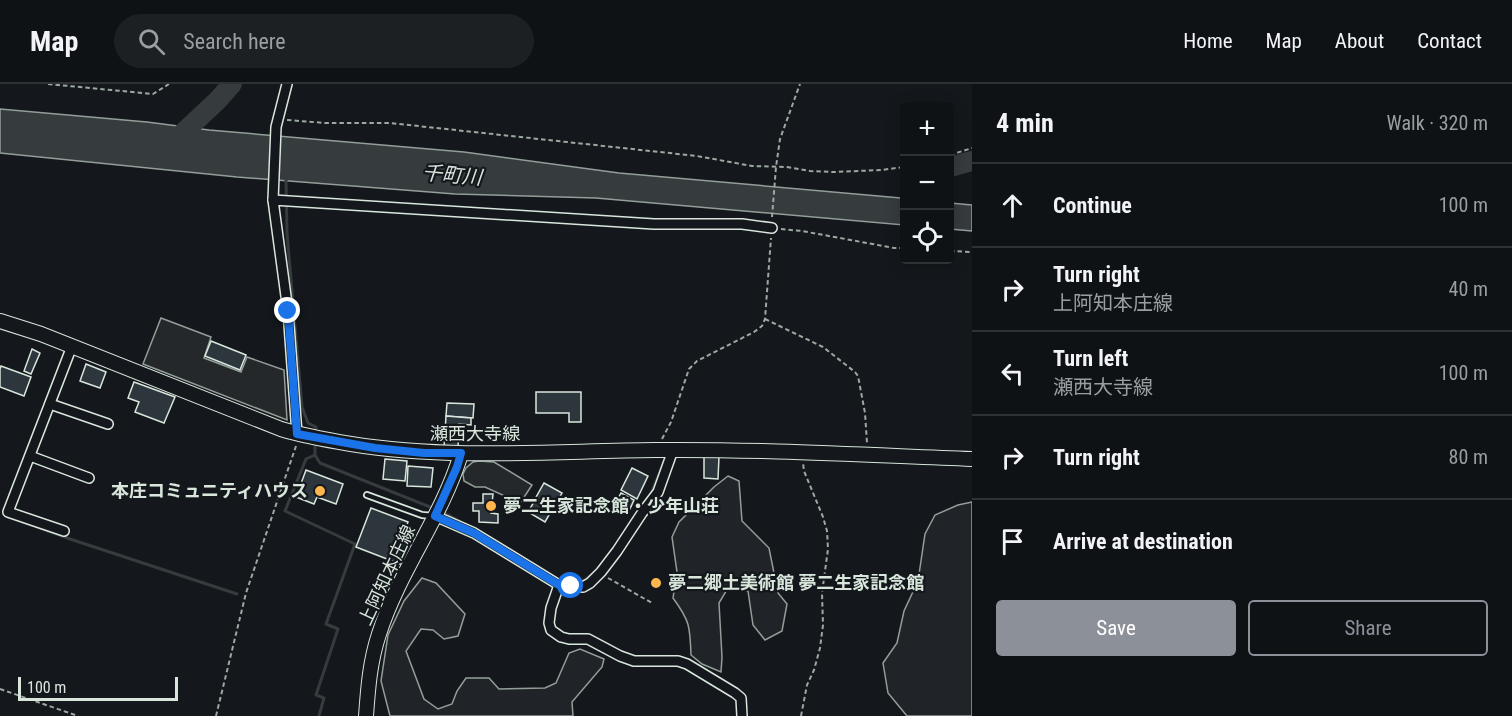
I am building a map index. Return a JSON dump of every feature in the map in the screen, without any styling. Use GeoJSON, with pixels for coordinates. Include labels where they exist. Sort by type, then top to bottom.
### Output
{"type":"FeatureCollection","features":[{"type":"Feature","properties":{"kind":"main road","name":"瀬西大寺線"},"geometry":{"type":"LineString","coordinates":[[0,321],[41,334],[301,435],[375,448],[424,453],[673,450],[801,452],[972,459]]}},
{"type":"Feature","properties":{"kind":"main road","name":"上阿知本庄線"},"geometry":{"type":"LineString","coordinates":[[366,716],[369,680],[379,633],[396,591],[437,512],[461,453]]}},
{"type":"Feature","properties":{"kind":"street"},"geometry":{"type":"LineString","coordinates":[[287,84],[276,123],[273,200],[301,435]]}},
{"type":"Feature","properties":{"kind":"street"},"geometry":{"type":"LineString","coordinates":[[273,200],[654,224],[742,224],[772,227]]}},
{"type":"Feature","properties":{"kind":"street"},"geometry":{"type":"LineString","coordinates":[[64,531],[8,512],[72,346]]}},
{"type":"Feature","properties":{"kind":"street"},"geometry":{"type":"LineString","coordinates":[[50,404],[108,424]]}},
{"type":"Feature","properties":{"kind":"street"},"geometry":{"type":"LineString","coordinates":[[437,512],[559,585],[583,587],[601,572],[658,492],[673,450]]}},
{"type":"Feature","properties":{"kind":"street"},"geometry":{"type":"LineString","coordinates":[[30,456],[89,478]]}},
{"type":"Feature","properties":{"kind":"street"},"geometry":{"type":"LineString","coordinates":[[559,585],[551,608],[549,623],[551,630],[569,639],[588,639],[634,661],[678,661],[687,664],[741,698],[742,716]]}},
{"type":"Feature","properties":{"kind":"lane"},"geometry":{"type":"LineString","coordinates":[[367,495],[422,515],[437,512]]}},
{"type":"Feature","properties":{"kind":"path"},"geometry":{"type":"LineString","coordinates":[[48,84],[153,94],[169,84]]}},
{"type":"Feature","properties":{"kind":"path"},"geometry":{"type":"LineString","coordinates":[[658,450],[689,369],[697,361],[754,332],[762,326],[765,320],[780,139],[800,84]]}},
{"type":"Feature","properties":{"kind":"path"},"geometry":{"type":"LineString","coordinates":[[276,123],[390,123],[697,156],[752,166],[833,172],[900,168]]}},
{"type":"Feature","properties":{"kind":"path"},"geometry":{"type":"LineString","coordinates":[[954,154],[972,148]]}},
{"type":"Feature","properties":{"kind":"path"},"geometry":{"type":"LineString","coordinates":[[772,227],[900,248]]}},
{"type":"Feature","properties":{"kind":"path"},"geometry":{"type":"LineString","coordinates":[[954,251],[972,252]]}},
{"type":"Feature","properties":{"kind":"path"},"geometry":{"type":"LineString","coordinates":[[765,320],[824,347],[858,376],[865,413],[867,454]]}},
{"type":"Feature","properties":{"kind":"path"},"geometry":{"type":"LineString","coordinates":[[216,716],[246,593],[301,435]]}},
{"type":"Feature","properties":{"kind":"path"},"geometry":{"type":"LineString","coordinates":[[801,452],[804,471],[827,531],[828,549],[822,593],[823,625],[820,648],[807,685],[801,716]]}},
{"type":"Feature","properties":{"kind":"path"},"geometry":{"type":"LineString","coordinates":[[601,572],[652,603]]}},
{"type":"Feature","properties":{"kind":"path"},"geometry":{"type":"LineString","coordinates":[[0,689],[78,716]]}},
{"type":"Feature","properties":{"kind":"shaded area"},"geometry":{"type":"Polygon","coordinates":[[[161,318],[211,337],[204,358],[241,372],[247,357],[284,370],[287,420],[143,364],[161,318]]]}},
{"type":"Feature","properties":{"kind":"shaded area"},"geometry":{"type":"Polygon","coordinates":[[[473,462],[494,462],[532,485],[519,505],[485,487],[475,487],[464,481],[463,474],[466,468],[473,462]]]}},
{"type":"Feature","properties":{"kind":"shaded area"},"geometry":{"type":"Polygon","coordinates":[[[728,476],[739,481],[742,521],[769,548],[778,593],[787,604],[782,631],[765,640],[753,625],[748,591],[729,586],[719,603],[721,672],[702,664],[691,655],[688,625],[673,598],[677,572],[672,537],[679,522],[728,476]]]}},
{"type":"Feature","properties":{"kind":"shaded area"},"geometry":{"type":"Polygon","coordinates":[[[972,502],[972,716],[907,716],[888,693],[883,663],[897,643],[904,611],[918,581],[925,534],[935,515],[958,505],[972,502]]]}},
{"type":"Feature","properties":{"kind":"shaded area"},"geometry":{"type":"Polygon","coordinates":[[[422,578],[436,583],[465,614],[458,636],[444,639],[433,630],[421,629],[406,651],[424,699],[438,709],[452,704],[466,678],[489,678],[499,689],[545,688],[556,683],[569,653],[580,649],[604,659],[602,667],[572,702],[573,716],[390,716],[381,681],[388,635],[404,601],[422,578]]]}},
{"type":"Feature","properties":{"kind":"water","name":"千町川"},"geometry":{"type":"Polygon","coordinates":[[[0,109],[464,152],[619,173],[900,198],[900,225],[596,198],[455,194],[237,177],[0,153],[0,109]]]}},
{"type":"Feature","properties":{"kind":"water"},"geometry":{"type":"Polygon","coordinates":[[[954,203],[972,205],[972,231],[954,229],[954,203]]]}},
{"type":"Feature","properties":{"kind":"building"},"geometry":{"type":"Polygon","coordinates":[[[211,341],[246,355],[240,370],[205,356],[211,341]]]}},
{"type":"Feature","properties":{"kind":"building"},"geometry":{"type":"Polygon","coordinates":[[[32,349],[40,353],[31,374],[24,371],[32,349]]]}},
{"type":"Feature","properties":{"kind":"building"},"geometry":{"type":"Polygon","coordinates":[[[86,364],[106,372],[100,388],[80,381],[86,364]]]}},
{"type":"Feature","properties":{"kind":"building"},"geometry":{"type":"Polygon","coordinates":[[[1,366],[31,377],[24,396],[0,387],[1,366]]]}},
{"type":"Feature","properties":{"kind":"building"},"geometry":{"type":"Polygon","coordinates":[[[134,382],[175,397],[164,423],[135,412],[139,402],[128,398],[134,382]]]}},
{"type":"Feature","properties":{"kind":"building"},"geometry":{"type":"Polygon","coordinates":[[[536,392],[581,392],[581,422],[569,422],[569,413],[536,413],[536,392]]]}},
{"type":"Feature","properties":{"kind":"building"},"geometry":{"type":"Polygon","coordinates":[[[447,403],[474,404],[473,418],[446,416],[447,403]]]}},
{"type":"Feature","properties":{"kind":"building"},"geometry":{"type":"Polygon","coordinates":[[[446,416],[471,418],[471,425],[459,424],[458,448],[444,447],[446,416]]]}},
{"type":"Feature","properties":{"kind":"building"},"geometry":{"type":"Polygon","coordinates":[[[704,456],[719,457],[718,479],[704,478],[704,456]]]}},
{"type":"Feature","properties":{"kind":"building"},"geometry":{"type":"Polygon","coordinates":[[[385,459],[407,461],[405,481],[383,479],[385,459]]]}},
{"type":"Feature","properties":{"kind":"building"},"geometry":{"type":"Polygon","coordinates":[[[408,466],[433,468],[431,487],[407,486],[408,466]]]}},
{"type":"Feature","properties":{"kind":"building"},"geometry":{"type":"Polygon","coordinates":[[[632,468],[648,476],[637,499],[621,490],[632,468]]]}},
{"type":"Feature","properties":{"kind":"building","name":"本庄コミュニティハウス"},"geometry":{"type":"Polygon","coordinates":[[[306,470],[343,484],[336,504],[317,497],[314,504],[296,497],[306,470]]]}},
{"type":"Feature","properties":{"kind":"building"},"geometry":{"type":"Polygon","coordinates":[[[544,483],[562,493],[553,509],[535,499],[544,483]]]}},
{"type":"Feature","properties":{"kind":"building"},"geometry":{"type":"Polygon","coordinates":[[[621,493],[634,500],[629,511],[615,504],[621,493]]]}},
{"type":"Feature","properties":{"kind":"building"},"geometry":{"type":"Polygon","coordinates":[[[483,494],[493,494],[491,513],[498,514],[498,523],[479,522],[479,511],[473,511],[473,503],[483,503],[483,494]]]}},
{"type":"Feature","properties":{"kind":"building"},"geometry":{"type":"Polygon","coordinates":[[[535,500],[552,510],[545,522],[528,512],[535,500]]]}},
{"type":"Feature","properties":{"kind":"building"},"geometry":{"type":"Polygon","coordinates":[[[371,508],[408,522],[402,538],[409,541],[400,564],[356,547],[371,508]]]}},
{"type":"Feature","properties":{"kind":"waterway"},"geometry":{"type":"LineString","coordinates":[[170,145],[232,84]]}},
{"type":"Feature","properties":{"kind":"waterway"},"geometry":{"type":"LineString","coordinates":[[954,166],[972,161]]}},
{"type":"Feature","properties":{"kind":"waterway"},"geometry":{"type":"LineString","coordinates":[[286,178],[287,233],[302,407],[308,423],[316,427],[315,432]]}},
{"type":"Feature","properties":{"kind":"waterway"},"geometry":{"type":"LineString","coordinates":[[315,442],[315,455],[320,463],[435,509]]}},
{"type":"Feature","properties":{"kind":"waterway"},"geometry":{"type":"LineString","coordinates":[[315,455],[306,459],[285,511],[355,544],[326,624],[338,629],[316,695],[324,698],[319,716]]}},
{"type":"Feature","properties":{"kind":"waterway"},"geometry":{"type":"LineString","coordinates":[[650,496],[664,462]]}},
{"type":"Feature","properties":{"kind":"waterway"},"geometry":{"type":"LineString","coordinates":[[441,511],[472,528]]}},
{"type":"Feature","properties":{"kind":"waterway"},"geometry":{"type":"LineString","coordinates":[[21,521],[237,594]]}},
{"type":"Feature","properties":{"kind":"waterway"},"geometry":{"type":"LineString","coordinates":[[575,582],[585,580],[597,570]]}},
{"type":"Feature","properties":{"kind":"place","name":"本庄コミュニティハウス"},"geometry":{"type":"Point","coordinates":[320,491]}},
{"type":"Feature","properties":{"kind":"place","name":"夢二生家記念館・少年山荘"},"geometry":{"type":"Point","coordinates":[491,506]}},
{"type":"Feature","properties":{"kind":"place","name":"夢二郷土美術館 夢二生家記念館"},"geometry":{"type":"Point","coordinates":[656,583]}},
{"type":"Feature","properties":{"kind":"route"},"geometry":{"type":"LineString","coordinates":[[288,311],[297,434],[375,448],[424,453],[461,453],[435,516],[474,533],[559,585],[571,586]]}}]}
